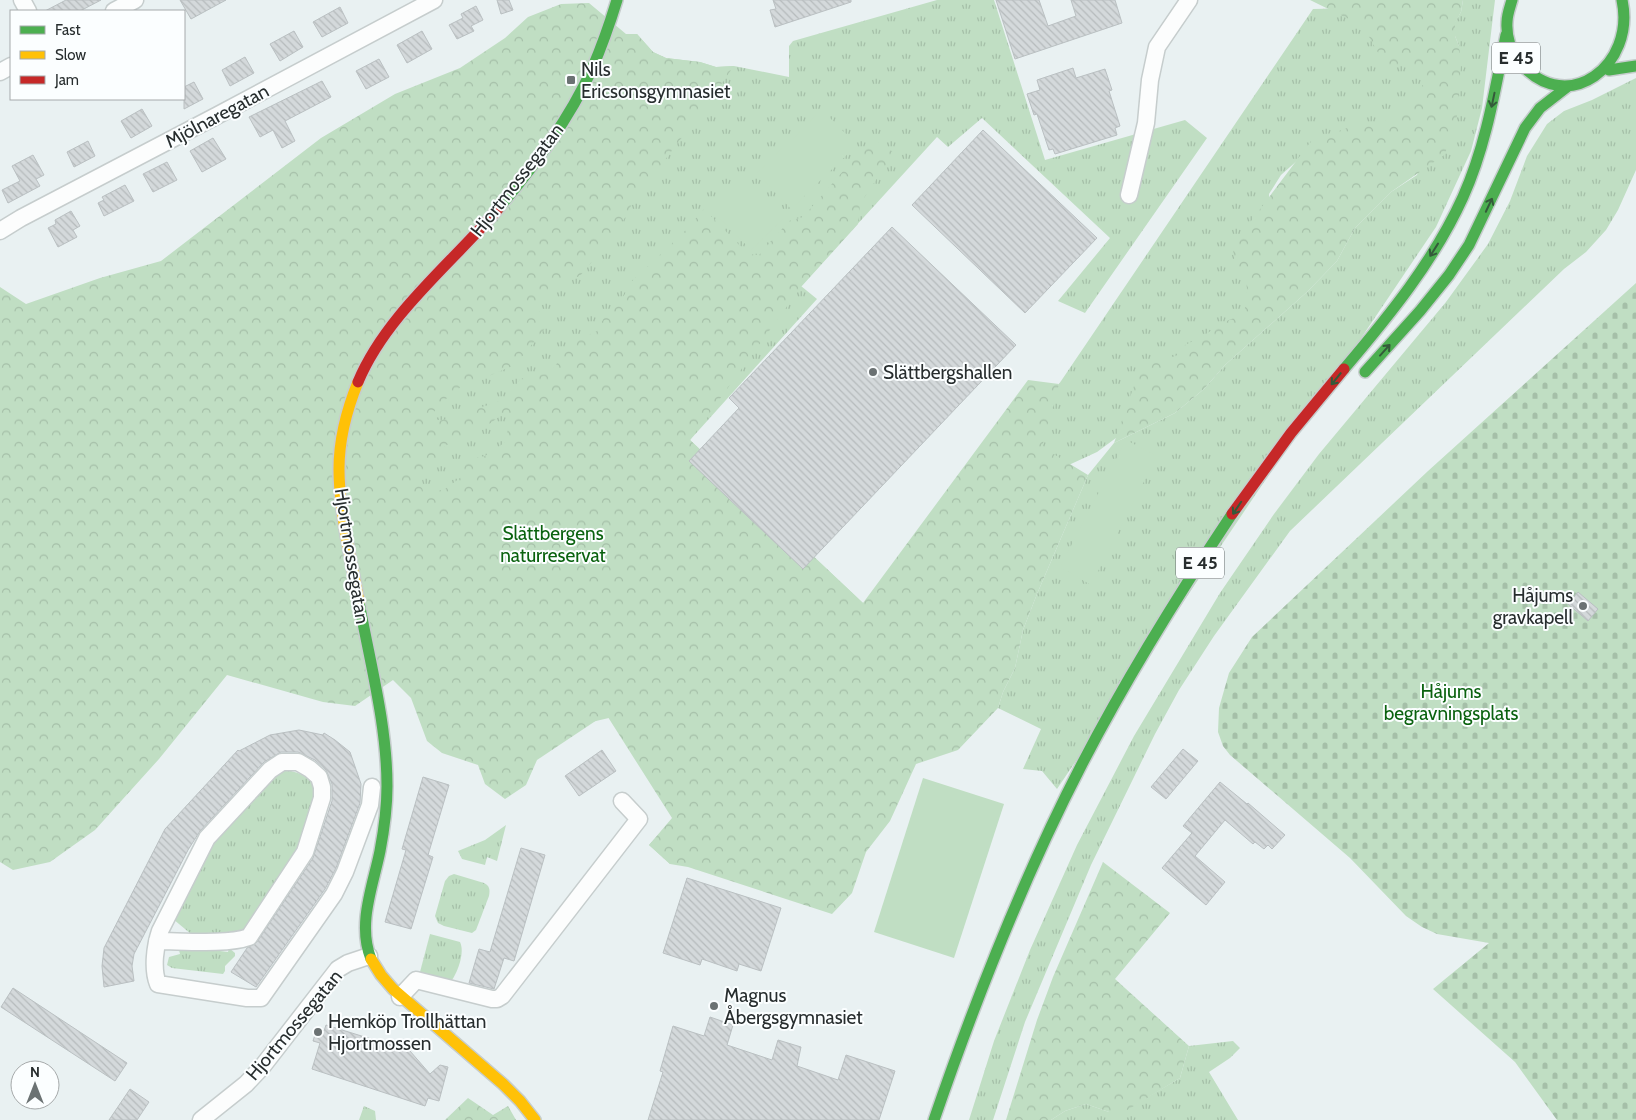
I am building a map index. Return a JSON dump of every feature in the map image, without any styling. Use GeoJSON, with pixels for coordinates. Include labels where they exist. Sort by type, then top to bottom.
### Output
{"type":"FeatureCollection","features":[{"type":"Feature","properties":{"kind":"main road","name":"Hjortmossegatan"},"geometry":{"type":"LineString","coordinates":[[369,956],[366,928],[367,904],[381,848],[386,807],[386,772],[379,714],[340,492],[340,451],[349,410],[357,386],[376,346],[404,311],[504,203],[559,129],[596,60],[609,28],[617,0]]}},
{"type":"Feature","properties":{"kind":"main road","name":"E 45"},"geometry":{"type":"LineString","coordinates":[[934,1120],[976,1001],[1003,932],[1037,855],[1074,778],[1142,654],[1197,567],[1289,436],[1376,331],[1411,284],[1434,250],[1462,199],[1480,153],[1493,103],[1506,35],[1508,10],[1512,0]]}},
{"type":"Feature","properties":{"kind":"main road","name":"E 45"},"geometry":{"type":"LineString","coordinates":[[1506,35],[1511,52],[1521,66],[1534,78],[1550,85],[1567,87],[1582,85],[1597,79],[1618,60],[1632,26],[1624,2]]}},
{"type":"Feature","properties":{"kind":"main road"},"geometry":{"type":"LineString","coordinates":[[1609,70],[1636,66]]}},
{"type":"Feature","properties":{"kind":"main road","name":"E 45"},"geometry":{"type":"LineString","coordinates":[[1360,379],[1449,275],[1469,245],[1486,214],[1524,128],[1540,108],[1567,87]]}},
{"type":"Feature","properties":{"kind":"main road"},"geometry":{"type":"LineString","coordinates":[[369,956],[379,972],[400,997],[516,1094],[535,1120]]}},
{"type":"Feature","properties":{"kind":"street"},"geometry":{"type":"LineString","coordinates":[[116,10],[135,0]]}},
{"type":"Feature","properties":{"kind":"street","name":"Mjölnaregatan"},"geometry":{"type":"LineString","coordinates":[[0,231],[20,218],[434,0]]}},
{"type":"Feature","properties":{"kind":"street"},"geometry":{"type":"LineString","coordinates":[[1129,195],[1146,123],[1150,80],[1157,47],[1189,0]]}},
{"type":"Feature","properties":{"kind":"street"},"geometry":{"type":"LineString","coordinates":[[157,941],[226,941],[241,940],[249,937],[305,852],[322,798],[322,786],[319,777],[310,768],[298,762],[282,762],[270,770],[207,838],[168,914],[157,941],[155,976],[158,984],[247,998],[261,998],[334,894],[345,872],[370,805],[372,786]]}},
{"type":"Feature","properties":{"kind":"street"},"geometry":{"type":"LineString","coordinates":[[400,997],[416,980],[492,999],[498,999],[502,996],[639,819],[622,801]]}},
{"type":"Feature","properties":{"kind":"street","name":"Hjortmossegatan"},"geometry":{"type":"LineString","coordinates":[[202,1120],[246,1084],[262,1067],[338,969],[348,963],[369,956]]}},
{"type":"Feature","properties":{"kind":"green space","name":"Slättbergens naturreservat"},"geometry":{"type":"Polygon","coordinates":[[[937,0],[994,0],[1045,160],[1185,120],[1207,138],[1085,313],[1058,301],[1110,238],[982,118],[948,147],[937,137],[801,286],[817,299],[690,440],[863,603],[670,864],[649,845],[681,810],[613,717],[562,729],[403,686],[429,310],[637,34],[653,52],[666,58],[700,62],[716,67],[734,66],[789,77],[789,46],[793,41],[937,0]]]}},
{"type":"Feature","properties":{"kind":"green space"},"geometry":{"type":"Polygon","coordinates":[[[1310,0],[1463,0],[1461,12],[1455,23],[1455,36],[1459,46],[1461,63],[1456,128],[1444,155],[1391,192],[1355,228],[1337,261],[1308,291],[1225,365],[1204,389],[1175,413],[1114,443],[1135,383],[1147,363],[1176,356],[1185,345],[1224,322],[1244,314],[1247,294],[1246,284],[1234,259],[1233,245],[1315,136],[1333,133],[1353,126],[1382,123],[1406,108],[1425,82],[1418,65],[1385,65],[1363,26],[1310,0]]]}},
{"type":"Feature","properties":{"kind":"green space"},"geometry":{"type":"Polygon","coordinates":[[[1432,0],[1426,103],[1382,127],[1299,159],[1281,175],[1269,194],[1271,220],[1278,247],[1235,338],[1166,401],[1097,452],[1047,475],[994,480],[1313,9],[1357,8],[1432,0]]]}},
{"type":"Feature","properties":{"kind":"green space"},"geometry":{"type":"Polygon","coordinates":[[[1463,0],[1495,0],[1482,108],[1471,151],[1436,227],[1057,789],[1042,771],[1023,769],[1041,729],[998,708],[1003,692],[1015,668],[1023,630],[1088,475],[1114,443],[1175,413],[1204,389],[1225,365],[1308,291],[1337,261],[1355,228],[1391,192],[1417,175],[1459,46],[1455,36],[1455,22],[1461,12],[1463,0]]]}},
{"type":"Feature","properties":{"kind":"green space"},"geometry":{"type":"Polygon","coordinates":[[[589,3],[626,34],[637,34],[653,52],[666,58],[700,62],[716,67],[734,66],[633,202],[619,229],[580,276],[551,286],[537,307],[547,326],[515,365],[462,386],[441,403],[433,413],[434,419],[449,419],[467,411],[497,402],[507,397],[514,390],[520,379],[533,375],[549,374],[573,342],[597,331],[608,310],[621,301],[632,281],[683,233],[704,209],[748,254],[759,255],[789,221],[803,217],[864,147],[881,142],[894,153],[860,204],[858,224],[801,287],[690,440],[863,603],[1028,380],[1059,384],[1042,447],[1088,475],[1023,630],[1015,668],[1003,692],[998,708],[958,750],[916,764],[890,821],[866,852],[852,893],[832,914],[688,867],[670,864],[649,845],[672,818],[606,714],[537,760],[526,785],[505,799],[485,784],[478,765],[442,753],[427,741],[411,698],[393,680],[355,706],[323,702],[227,675],[159,759],[95,830],[50,862],[13,870],[0,862],[0,287],[26,304],[100,278],[161,261],[321,138],[395,94],[460,68],[505,38],[528,17],[561,4],[589,3]],[[504,413],[484,428],[445,446],[422,478],[423,495],[445,489],[460,478],[467,460],[485,456],[504,443],[511,419],[504,413]]]}},
{"type":"Feature","properties":{"kind":"green space"},"geometry":{"type":"Polygon","coordinates":[[[1636,78],[1636,170],[1618,210],[1606,230],[1586,252],[1564,269],[1290,531],[1214,636],[1179,690],[1155,734],[1091,865],[1025,1022],[993,1120],[969,1120],[994,1041],[1030,950],[1077,845],[1134,736],[1220,593],[1274,514],[1319,454],[1446,302],[1488,244],[1510,201],[1527,156],[1547,124],[1564,111],[1592,100],[1636,78]]]}},
{"type":"Feature","properties":{"kind":"green space"},"geometry":{"type":"Polygon","coordinates":[[[822,110],[857,145],[791,209],[757,173],[822,110]]]}},
{"type":"Feature","properties":{"kind":"green space"},"geometry":{"type":"Polygon","coordinates":[[[744,180],[783,219],[751,250],[713,211],[744,180]]]}},
{"type":"Feature","properties":{"kind":"green space","name":"Håjums begravningsplats"},"geometry":{"type":"Polygon","coordinates":[[[1636,283],[1636,1120],[1557,1120],[1515,1062],[1433,989],[1489,943],[1437,934],[1406,916],[1350,858],[1230,755],[1223,746],[1218,732],[1219,708],[1229,673],[1252,637],[1428,471],[1636,283]]]}},
{"type":"Feature","properties":{"kind":"green space"},"geometry":{"type":"Polygon","coordinates":[[[1126,440],[1157,456],[1091,585],[1060,567],[1126,440]]]}},
{"type":"Feature","properties":{"kind":"green space"},"geometry":{"type":"Polygon","coordinates":[[[280,770],[292,771],[302,775],[311,781],[318,790],[298,849],[245,935],[191,934],[173,919],[205,852],[266,781],[280,770]]]}},
{"type":"Feature","properties":{"kind":"green space"},"geometry":{"type":"Polygon","coordinates":[[[923,778],[1004,804],[954,958],[874,932],[923,778]]]}},
{"type":"Feature","properties":{"kind":"green space"},"geometry":{"type":"Polygon","coordinates":[[[506,825],[497,861],[487,857],[485,865],[462,859],[458,851],[485,840],[506,825]]]}},
{"type":"Feature","properties":{"kind":"green space"},"geometry":{"type":"Polygon","coordinates":[[[1103,862],[1170,913],[1115,979],[1189,1046],[1180,1078],[1124,1112],[1109,1112],[1086,1104],[1065,1111],[1051,1120],[1006,1120],[1037,1020],[1053,977],[1103,862]]]}},
{"type":"Feature","properties":{"kind":"green space"},"geometry":{"type":"Polygon","coordinates":[[[454,874],[484,883],[489,888],[489,896],[476,930],[472,933],[444,926],[438,923],[435,916],[445,881],[454,874]]]}},
{"type":"Feature","properties":{"kind":"green space"},"geometry":{"type":"Polygon","coordinates":[[[430,934],[460,942],[461,956],[452,980],[420,972],[430,934]]]}},
{"type":"Feature","properties":{"kind":"green space"},"geometry":{"type":"Polygon","coordinates":[[[216,946],[220,951],[228,952],[229,948],[235,953],[235,956],[225,966],[223,974],[172,968],[167,965],[169,957],[180,954],[179,950],[216,946]]]}},
{"type":"Feature","properties":{"kind":"green space"},"geometry":{"type":"Polygon","coordinates":[[[1233,1041],[1240,1048],[1230,1058],[1209,1072],[1238,1120],[1051,1120],[1065,1111],[1086,1104],[1109,1112],[1124,1111],[1180,1078],[1189,1046],[1233,1041]]]}},
{"type":"Feature","properties":{"kind":"green space"},"geometry":{"type":"Polygon","coordinates":[[[468,1098],[493,1115],[508,1106],[516,1120],[445,1120],[468,1098]]]}},
{"type":"Feature","properties":{"kind":"green space"},"geometry":{"type":"Polygon","coordinates":[[[364,1106],[375,1111],[376,1120],[359,1120],[364,1106]]]}},
{"type":"Feature","properties":{"kind":"building"},"geometry":{"type":"Polygon","coordinates":[[[66,0],[101,0],[82,10],[47,10],[66,0]]]}},
{"type":"Feature","properties":{"kind":"building"},"geometry":{"type":"Polygon","coordinates":[[[180,0],[226,0],[191,19],[180,0]]]}},
{"type":"Feature","properties":{"kind":"building"},"geometry":{"type":"Polygon","coordinates":[[[497,0],[509,0],[513,10],[501,14],[497,0]]]}},
{"type":"Feature","properties":{"kind":"building"},"geometry":{"type":"Polygon","coordinates":[[[773,0],[851,0],[851,2],[775,27],[770,10],[776,9],[773,0]]]}},
{"type":"Feature","properties":{"kind":"building"},"geometry":{"type":"Polygon","coordinates":[[[996,0],[1039,0],[1048,26],[1076,16],[1071,0],[1115,0],[1122,23],[1015,59],[996,0]]]}},
{"type":"Feature","properties":{"kind":"building"},"geometry":{"type":"Polygon","coordinates":[[[476,6],[483,20],[471,26],[474,31],[457,39],[449,25],[463,18],[461,14],[476,6]]]}},
{"type":"Feature","properties":{"kind":"building"},"geometry":{"type":"Polygon","coordinates":[[[340,7],[348,23],[322,37],[313,22],[340,7]]]}},
{"type":"Feature","properties":{"kind":"building"},"geometry":{"type":"Polygon","coordinates":[[[294,31],[303,47],[280,61],[270,44],[294,31]]]}},
{"type":"Feature","properties":{"kind":"building"},"geometry":{"type":"Polygon","coordinates":[[[422,31],[432,49],[407,63],[397,45],[422,31]]]}},
{"type":"Feature","properties":{"kind":"building"},"geometry":{"type":"Polygon","coordinates":[[[245,57],[254,73],[230,86],[222,70],[245,57]]]}},
{"type":"Feature","properties":{"kind":"building"},"geometry":{"type":"Polygon","coordinates":[[[379,59],[389,77],[366,89],[356,71],[379,59]]]}},
{"type":"Feature","properties":{"kind":"building"},"geometry":{"type":"Polygon","coordinates":[[[1073,68],[1076,78],[1105,69],[1112,90],[1109,91],[1120,126],[1115,128],[1117,135],[1055,154],[1053,149],[1049,150],[1037,114],[1034,115],[1027,94],[1040,90],[1037,80],[1073,68]]]}},
{"type":"Feature","properties":{"kind":"building"},"geometry":{"type":"Polygon","coordinates":[[[322,81],[331,97],[285,121],[295,141],[282,148],[273,130],[260,137],[249,117],[322,81]]]}},
{"type":"Feature","properties":{"kind":"building"},"geometry":{"type":"Polygon","coordinates":[[[194,82],[203,99],[184,109],[185,100],[185,86],[194,82]]]}},
{"type":"Feature","properties":{"kind":"building"},"geometry":{"type":"Polygon","coordinates":[[[142,109],[152,126],[131,138],[121,121],[142,109]]]}},
{"type":"Feature","properties":{"kind":"building"},"geometry":{"type":"Polygon","coordinates":[[[983,130],[1097,238],[1025,313],[912,205],[983,130]]]}},
{"type":"Feature","properties":{"kind":"building"},"geometry":{"type":"Polygon","coordinates":[[[213,138],[226,159],[202,172],[190,151],[213,138]]]}},
{"type":"Feature","properties":{"kind":"building"},"geometry":{"type":"Polygon","coordinates":[[[88,141],[95,156],[74,167],[67,152],[88,141]]]}},
{"type":"Feature","properties":{"kind":"building"},"geometry":{"type":"Polygon","coordinates":[[[33,155],[44,175],[36,179],[40,186],[8,203],[2,190],[20,181],[12,166],[33,155]]]}},
{"type":"Feature","properties":{"kind":"building"},"geometry":{"type":"Polygon","coordinates":[[[167,162],[177,180],[153,192],[143,174],[167,162]]]}},
{"type":"Feature","properties":{"kind":"building"},"geometry":{"type":"Polygon","coordinates":[[[125,185],[134,201],[104,216],[98,203],[104,200],[102,197],[125,185]]]}},
{"type":"Feature","properties":{"kind":"building"},"geometry":{"type":"Polygon","coordinates":[[[71,211],[80,226],[73,230],[77,237],[58,247],[48,228],[56,224],[55,220],[71,211]]]}},
{"type":"Feature","properties":{"kind":"building","name":"Slättbergshallen"},"geometry":{"type":"Polygon","coordinates":[[[892,227],[1016,345],[803,569],[689,461],[739,408],[729,398],[892,227]]]}},
{"type":"Feature","properties":{"kind":"building","name":"Håjums gravkapell"},"geometry":{"type":"Polygon","coordinates":[[[1578,592],[1598,609],[1588,621],[1568,604],[1578,592]]]}},
{"type":"Feature","properties":{"kind":"building"},"geometry":{"type":"Polygon","coordinates":[[[299,730],[323,735],[324,733],[350,752],[361,784],[360,803],[336,868],[325,889],[256,987],[231,972],[247,948],[257,942],[313,858],[332,801],[332,784],[326,770],[315,760],[298,752],[281,752],[264,762],[200,831],[188,850],[134,954],[132,966],[134,981],[104,987],[102,966],[104,948],[165,829],[238,750],[270,735],[299,730]]]}},
{"type":"Feature","properties":{"kind":"building"},"geometry":{"type":"Polygon","coordinates":[[[1183,749],[1198,761],[1166,799],[1151,787],[1183,749]]]}},
{"type":"Feature","properties":{"kind":"building"},"geometry":{"type":"Polygon","coordinates":[[[602,750],[616,771],[579,796],[565,776],[602,750]]]}},
{"type":"Feature","properties":{"kind":"building"},"geometry":{"type":"Polygon","coordinates":[[[423,777],[449,785],[428,855],[433,857],[411,929],[385,922],[406,850],[402,849],[423,777]]]}},
{"type":"Feature","properties":{"kind":"building"},"geometry":{"type":"Polygon","coordinates":[[[1220,782],[1285,835],[1272,849],[1268,845],[1264,849],[1255,842],[1253,844],[1225,820],[1195,856],[1225,882],[1206,905],[1162,868],[1192,833],[1183,826],[1220,782]]]}},
{"type":"Feature","properties":{"kind":"building"},"geometry":{"type":"Polygon","coordinates":[[[521,848],[545,855],[514,961],[504,958],[494,989],[469,983],[479,949],[490,952],[521,848]]]}},
{"type":"Feature","properties":{"kind":"building"},"geometry":{"type":"Polygon","coordinates":[[[687,878],[781,908],[761,971],[739,964],[737,971],[702,959],[700,965],[663,953],[687,878]]]}},
{"type":"Feature","properties":{"kind":"building"},"geometry":{"type":"Polygon","coordinates":[[[13,988],[127,1063],[115,1081],[1,1007],[13,988]]]}},
{"type":"Feature","properties":{"kind":"building"},"geometry":{"type":"Polygon","coordinates":[[[710,1017],[733,1025],[727,1045],[772,1060],[778,1040],[801,1047],[797,1066],[838,1080],[846,1055],[895,1071],[879,1120],[648,1120],[663,1072],[660,1071],[673,1026],[704,1036],[710,1017]]]}},
{"type":"Feature","properties":{"kind":"building"},"geometry":{"type":"Polygon","coordinates":[[[326,1025],[410,1051],[430,1074],[440,1065],[448,1067],[439,1101],[428,1098],[425,1106],[312,1069],[320,1043],[313,1041],[317,1028],[324,1031],[326,1025]]]}},
{"type":"Feature","properties":{"kind":"building"},"geometry":{"type":"Polygon","coordinates":[[[130,1089],[149,1102],[137,1120],[109,1120],[130,1089]]]}},
{"type":"Feature","properties":{"kind":"traffic: fast"},"geometry":{"type":"LineString","coordinates":[[498,209],[525,176],[573,106],[596,60],[617,0]]}},
{"type":"Feature","properties":{"kind":"traffic: fast"},"geometry":{"type":"LineString","coordinates":[[1512,0],[1507,28],[1508,39],[1514,55],[1521,64],[1539,79],[1559,86],[1577,84],[1594,76],[1609,63],[1619,45],[1624,24],[1622,0]]}},
{"type":"Feature","properties":{"kind":"traffic: fast"},"geometry":{"type":"LineString","coordinates":[[1344,369],[1410,287],[1439,243],[1463,197],[1484,138],[1506,35]]}},
{"type":"Feature","properties":{"kind":"traffic: fast"},"geometry":{"type":"LineString","coordinates":[[1609,70],[1636,66]]}},
{"type":"Feature","properties":{"kind":"traffic: fast"},"geometry":{"type":"LineString","coordinates":[[1365,372],[1420,311],[1449,275],[1469,245],[1525,128],[1540,108],[1567,87]]}},
{"type":"Feature","properties":{"kind":"traffic: fast"},"geometry":{"type":"LineString","coordinates":[[934,1120],[1002,939],[1060,807],[1135,668],[1232,514]]}},
{"type":"Feature","properties":{"kind":"traffic: fast"},"geometry":{"type":"LineString","coordinates":[[359,602],[381,717],[386,763],[387,794],[384,827],[366,919],[367,946],[371,959]]}},
{"type":"Feature","properties":{"kind":"traffic: slow"},"geometry":{"type":"LineString","coordinates":[[358,382],[344,424],[339,469],[343,518],[359,602]]}},
{"type":"Feature","properties":{"kind":"traffic: slow"},"geometry":{"type":"LineString","coordinates":[[371,959],[393,989],[503,1084],[535,1120]]}},
{"type":"Feature","properties":{"kind":"traffic: jam"},"geometry":{"type":"LineString","coordinates":[[358,382],[385,334],[402,312],[498,209]]}},
{"type":"Feature","properties":{"kind":"traffic: jam"},"geometry":{"type":"LineString","coordinates":[[1232,514],[1291,433],[1344,369]]}},
{"type":"Feature","properties":{"kind":"place","name":"Nils Ericsonsgymnasiet"},"geometry":{"type":"Point","coordinates":[571,80]}},
{"type":"Feature","properties":{"kind":"place","name":"Slättbergshallen"},"geometry":{"type":"Point","coordinates":[873,372]}},
{"type":"Feature","properties":{"kind":"place","name":"Håjums gravkapell"},"geometry":{"type":"Point","coordinates":[1583,606]}},
{"type":"Feature","properties":{"kind":"place","name":"Magnus Åbergsgymnasiet"},"geometry":{"type":"Point","coordinates":[714,1006]}},
{"type":"Feature","properties":{"kind":"place","name":"Hemköp Trollhättan Hjortmossen"},"geometry":{"type":"Point","coordinates":[318,1032]}}]}
